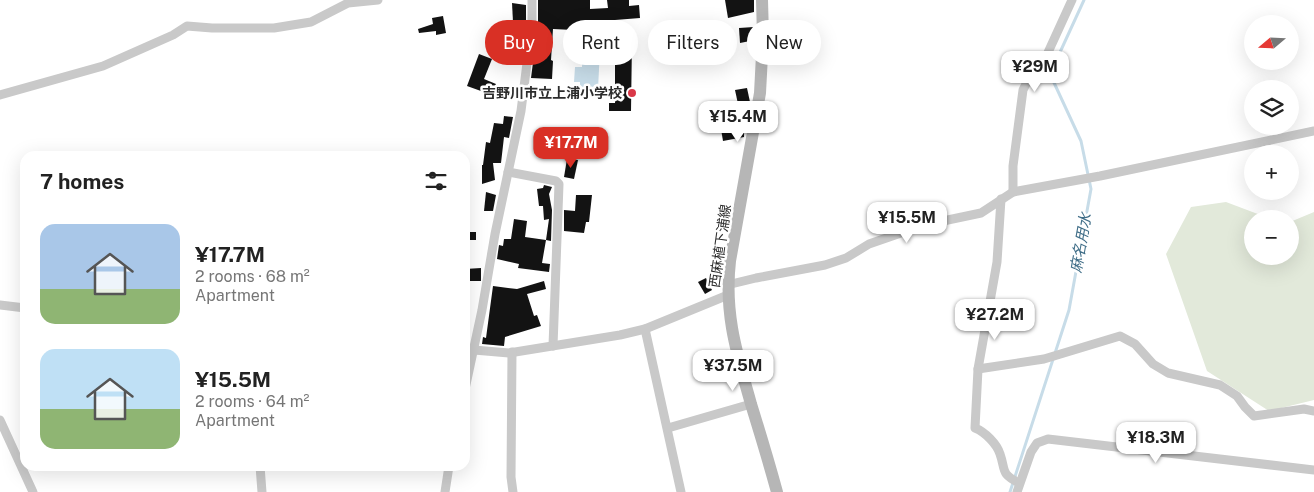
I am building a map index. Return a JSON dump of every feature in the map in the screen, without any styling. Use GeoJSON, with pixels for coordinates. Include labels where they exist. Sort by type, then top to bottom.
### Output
{"type":"FeatureCollection","features":[{"type":"Feature","properties":{"kind":"main road","name":"西麻植下浦線"},"geometry":{"type":"LineString","coordinates":[[762,0],[763,36],[760,93],[728,290],[732,333],[777,492]]}},
{"type":"Feature","properties":{"kind":"street"},"geometry":{"type":"LineString","coordinates":[[0,95],[103,66],[173,35],[187,26],[274,28],[311,22],[348,4],[378,0]]}},
{"type":"Feature","properties":{"kind":"street"},"geometry":{"type":"LineString","coordinates":[[470,367],[522,102],[532,23],[532,0]]}},
{"type":"Feature","properties":{"kind":"street"},"geometry":{"type":"LineString","coordinates":[[1013,192],[1013,166],[1024,90],[1027,82],[1045,59],[1072,0]]}},
{"type":"Feature","properties":{"kind":"street"},"geometry":{"type":"LineString","coordinates":[[474,350],[512,352],[620,335],[645,329],[756,278],[825,266],[846,258],[869,244],[924,225],[981,213],[1013,192],[1100,176],[1314,131]]}},
{"type":"Feature","properties":{"kind":"street"},"geometry":{"type":"LineString","coordinates":[[508,172],[556,181],[559,184],[553,346]]}},
{"type":"Feature","properties":{"kind":"street"},"geometry":{"type":"LineString","coordinates":[[1001,199],[997,262],[978,369],[976,428],[983,432],[1000,453],[1002,468],[1018,488],[1031,452],[1037,443],[1048,439],[1314,470]]}},
{"type":"Feature","properties":{"kind":"street"},"geometry":{"type":"LineString","coordinates":[[0,305],[20,307]]}},
{"type":"Feature","properties":{"kind":"street"},"geometry":{"type":"LineString","coordinates":[[645,329],[681,492]]}},
{"type":"Feature","properties":{"kind":"street"},"geometry":{"type":"LineString","coordinates":[[978,369],[1044,359],[1120,336],[1135,344],[1153,364],[1168,373],[1220,385],[1238,396],[1254,416],[1304,409],[1314,411]]}},
{"type":"Feature","properties":{"kind":"street"},"geometry":{"type":"LineString","coordinates":[[512,352],[511,477],[513,492]]}},
{"type":"Feature","properties":{"kind":"street"},"geometry":{"type":"LineString","coordinates":[[668,428],[751,404]]}},
{"type":"Feature","properties":{"kind":"street"},"geometry":{"type":"LineString","coordinates":[[0,420],[20,464]]}},
{"type":"Feature","properties":{"kind":"street"},"geometry":{"type":"LineString","coordinates":[[23,471],[33,492]]}},
{"type":"Feature","properties":{"kind":"street"},"geometry":{"type":"LineString","coordinates":[[260,471],[262,492]]}},
{"type":"Feature","properties":{"kind":"street"},"geometry":{"type":"LineString","coordinates":[[445,492],[448,471]]}},
{"type":"Feature","properties":{"kind":"green space"},"geometry":{"type":"Polygon","coordinates":[[[1226,202],[1247,210],[1244,210],[1244,265],[1299,265],[1299,218],[1314,212],[1314,400],[1269,411],[1207,371],[1166,254],[1191,207],[1226,202]]]}},
{"type":"Feature","properties":{"kind":"water"},"geometry":{"type":"Polygon","coordinates":[[[582,65],[599,65],[598,89],[580,88],[580,82],[574,82],[575,67],[582,67],[582,65]]]}},
{"type":"Feature","properties":{"kind":"building"},"geometry":{"type":"Polygon","coordinates":[[[538,0],[590,0],[590,9],[608,8],[607,0],[629,0],[629,6],[639,5],[640,18],[563,20],[563,30],[553,29],[553,20],[538,20],[538,0]]]}},
{"type":"Feature","properties":{"kind":"building"},"geometry":{"type":"Polygon","coordinates":[[[725,0],[754,0],[754,12],[728,18],[725,0]]]}},
{"type":"Feature","properties":{"kind":"building"},"geometry":{"type":"Polygon","coordinates":[[[512,3],[526,5],[526,20],[513,20],[512,3]]]}},
{"type":"Feature","properties":{"kind":"building"},"geometry":{"type":"Polygon","coordinates":[[[443,16],[446,33],[436,35],[436,31],[419,33],[418,29],[433,24],[432,18],[443,16]]]}},
{"type":"Feature","properties":{"kind":"building"},"geometry":{"type":"Polygon","coordinates":[[[747,27],[747,42],[740,43],[739,28],[747,27]]]}},
{"type":"Feature","properties":{"kind":"building"},"geometry":{"type":"Polygon","coordinates":[[[479,54],[485,56],[485,65],[490,65],[484,79],[496,84],[492,95],[467,86],[479,54]]]}},
{"type":"Feature","properties":{"kind":"building"},"geometry":{"type":"Polygon","coordinates":[[[533,65],[553,65],[552,79],[531,78],[533,65]]]}},
{"type":"Feature","properties":{"kind":"building"},"geometry":{"type":"Polygon","coordinates":[[[615,65],[632,65],[631,111],[609,111],[609,103],[615,103],[615,65]]]}},
{"type":"Feature","properties":{"kind":"building"},"geometry":{"type":"Polygon","coordinates":[[[747,88],[750,102],[738,104],[735,90],[747,88]]]}},
{"type":"Feature","properties":{"kind":"building"},"geometry":{"type":"Polygon","coordinates":[[[504,116],[513,117],[509,138],[504,137],[501,163],[493,163],[495,180],[482,184],[482,165],[486,142],[490,143],[494,123],[503,124],[504,116]]]}},
{"type":"Feature","properties":{"kind":"building"},"geometry":{"type":"Polygon","coordinates":[[[744,125],[744,137],[723,141],[721,129],[744,125]]]}},
{"type":"Feature","properties":{"kind":"building"},"geometry":{"type":"Polygon","coordinates":[[[567,159],[578,160],[574,179],[564,177],[567,159]]]}},
{"type":"Feature","properties":{"kind":"building"},"geometry":{"type":"Polygon","coordinates":[[[544,185],[552,187],[549,194],[552,210],[551,241],[546,240],[549,219],[544,220],[543,206],[539,206],[537,189],[543,188],[544,185]]]}},
{"type":"Feature","properties":{"kind":"building"},"geometry":{"type":"Polygon","coordinates":[[[486,192],[496,195],[493,211],[484,211],[486,192]]]}},
{"type":"Feature","properties":{"kind":"building"},"geometry":{"type":"Polygon","coordinates":[[[576,195],[592,195],[589,222],[586,222],[584,233],[564,231],[564,210],[575,211],[576,195]]]}},
{"type":"Feature","properties":{"kind":"building"},"geometry":{"type":"Polygon","coordinates":[[[514,219],[527,221],[525,237],[546,240],[542,263],[550,264],[549,272],[518,268],[519,264],[497,259],[499,245],[503,246],[504,239],[511,239],[514,219]]]}},
{"type":"Feature","properties":{"kind":"building"},"geometry":{"type":"Polygon","coordinates":[[[470,232],[476,232],[476,240],[470,240],[470,232]]]}},
{"type":"Feature","properties":{"kind":"building"},"geometry":{"type":"Polygon","coordinates":[[[481,268],[481,281],[470,281],[470,269],[481,268]]]}},
{"type":"Feature","properties":{"kind":"building"},"geometry":{"type":"Polygon","coordinates":[[[706,278],[712,290],[705,294],[698,282],[706,278]]]}},
{"type":"Feature","properties":{"kind":"building"},"geometry":{"type":"Polygon","coordinates":[[[544,281],[546,289],[527,294],[534,316],[537,315],[541,326],[505,337],[504,346],[482,344],[483,337],[486,338],[493,286],[517,289],[544,281]]]}},
{"type":"Feature","properties":{"kind":"waterway","name":"麻名用水"},"geometry":{"type":"LineString","coordinates":[[1010,492],[1069,310],[1091,189],[1081,141],[1050,74],[1084,0]]}},
{"type":"Feature","properties":{"kind":"place","name":"吉野川市立上浦小学校"},"geometry":{"type":"Point","coordinates":[632,93]}}]}
